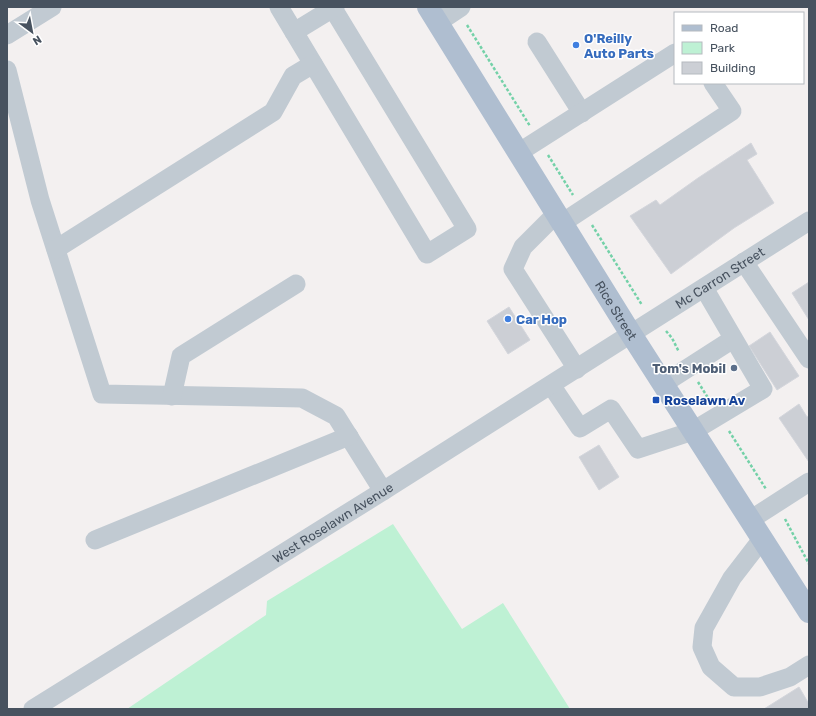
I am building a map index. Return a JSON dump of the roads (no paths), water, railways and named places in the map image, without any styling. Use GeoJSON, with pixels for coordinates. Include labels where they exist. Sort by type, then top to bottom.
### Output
{"type":"FeatureCollection","features":[{"type":"Feature","properties":{"kind":"main road","name":"Rice Street"},"geometry":{"type":"LineString","coordinates":[[432,15],[631,334],[809,612]]}},
{"type":"Feature","properties":{"kind":"street"},"geometry":{"type":"LineString","coordinates":[[7,35],[52,7]]}},
{"type":"Feature","properties":{"kind":"street"},"geometry":{"type":"LineString","coordinates":[[279,7],[427,254],[467,229],[333,7],[294,32]]}},
{"type":"Feature","properties":{"kind":"street"},"geometry":{"type":"LineString","coordinates":[[432,15],[460,8]]}},
{"type":"Feature","properties":{"kind":"street"},"geometry":{"type":"LineString","coordinates":[[537,42],[582,113]]}},
{"type":"Feature","properties":{"kind":"street"},"geometry":{"type":"LineString","coordinates":[[518,153],[674,54]]}},
{"type":"Feature","properties":{"kind":"street"},"geometry":{"type":"LineString","coordinates":[[56,249],[273,112],[293,76],[313,64]]}},
{"type":"Feature","properties":{"kind":"street"},"geometry":{"type":"LineString","coordinates":[[7,70],[40,200],[102,394],[302,398],[336,416],[383,491]]}},
{"type":"Feature","properties":{"kind":"street"},"geometry":{"type":"LineString","coordinates":[[577,369],[513,269],[523,247],[559,219],[582,210],[732,111],[714,84]]}},
{"type":"Feature","properties":{"kind":"street","name":"Mc Carron Street"},"geometry":{"type":"LineString","coordinates":[[631,334],[809,221]]}},
{"type":"Feature","properties":{"kind":"street"},"geometry":{"type":"LineString","coordinates":[[744,262],[809,359]]}},
{"type":"Feature","properties":{"kind":"street"},"geometry":{"type":"LineString","coordinates":[[172,396],[181,356],[296,284]]}},
{"type":"Feature","properties":{"kind":"street"},"geometry":{"type":"LineString","coordinates":[[551,385],[580,428],[611,409],[638,449],[693,431],[763,389],[704,288]]}},
{"type":"Feature","properties":{"kind":"street","name":"West Roselawn Avenue"},"geometry":{"type":"LineString","coordinates":[[33,709],[383,491],[631,334]]}},
{"type":"Feature","properties":{"kind":"street"},"geometry":{"type":"LineString","coordinates":[[663,384],[733,339]]}},
{"type":"Feature","properties":{"kind":"street"},"geometry":{"type":"LineString","coordinates":[[95,540],[349,436]]}},
{"type":"Feature","properties":{"kind":"street"},"geometry":{"type":"LineString","coordinates":[[750,520],[809,482]]}},
{"type":"Feature","properties":{"kind":"street"},"geometry":{"type":"LineString","coordinates":[[762,539],[732,578],[704,628],[702,647],[711,667],[734,687],[760,687],[790,677],[809,665]]}},
{"type":"Feature","properties":{"kind":"place","name":"O'Reilly Auto Parts"},"geometry":{"type":"Point","coordinates":[576,45]}},
{"type":"Feature","properties":{"kind":"place","name":"Car Hop"},"geometry":{"type":"Point","coordinates":[508,319]}},
{"type":"Feature","properties":{"kind":"place","name":"Tom's Mobil"},"geometry":{"type":"Point","coordinates":[734,368]}},
{"type":"Feature","properties":{"kind":"place","name":"Roselawn Av"},"geometry":{"type":"Point","coordinates":[656,400]}}]}
